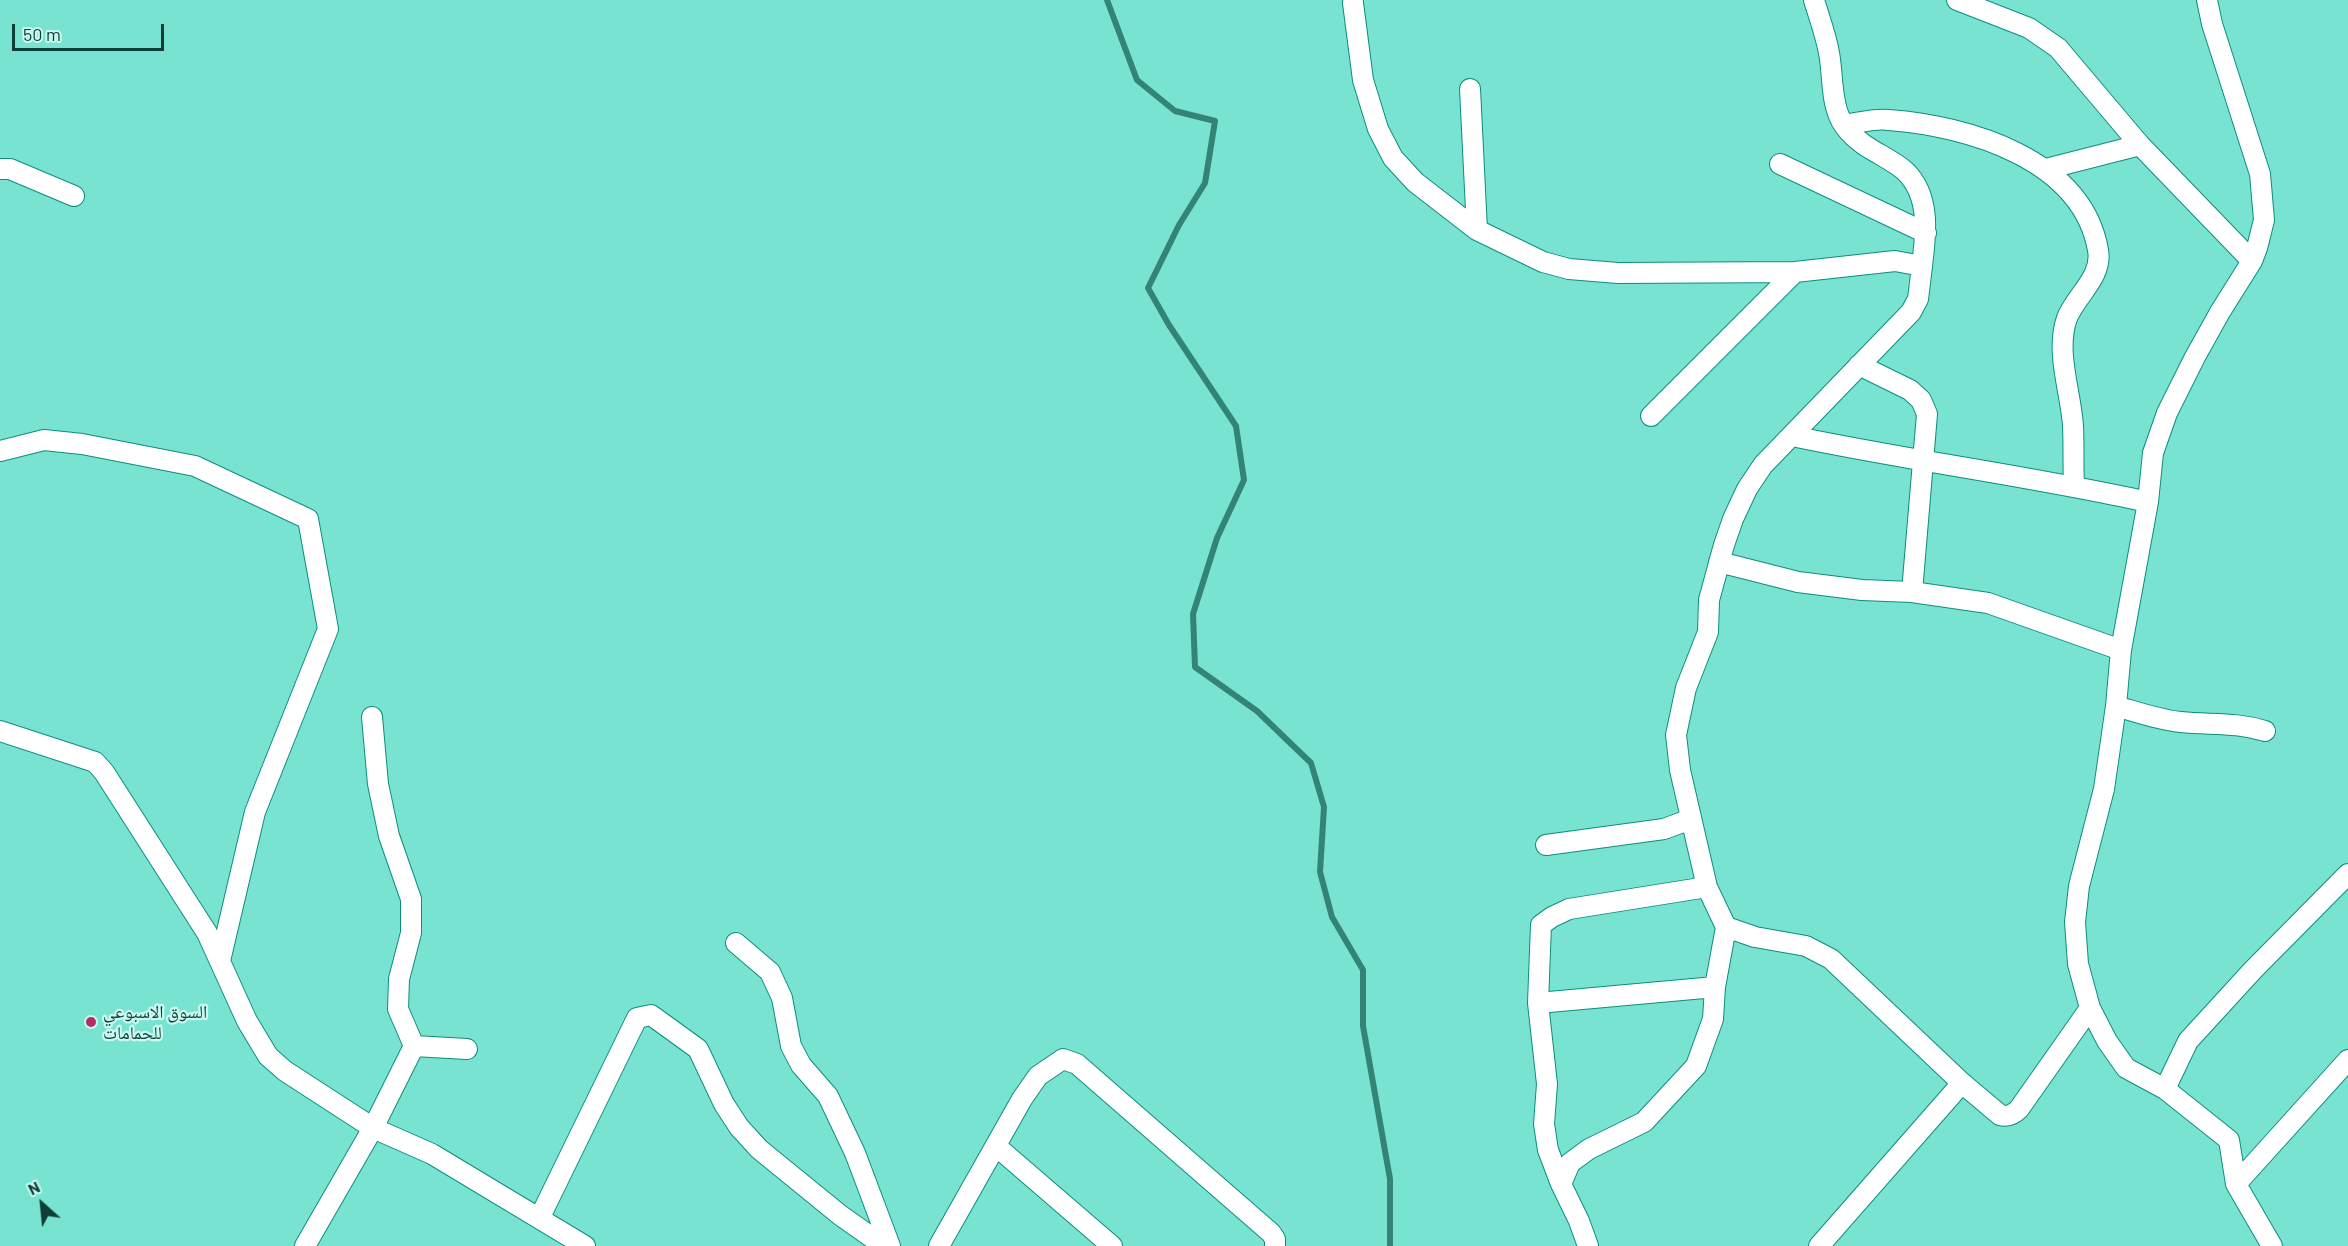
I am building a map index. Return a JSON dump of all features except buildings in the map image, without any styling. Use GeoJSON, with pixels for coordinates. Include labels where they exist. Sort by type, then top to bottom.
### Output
{"type":"FeatureCollection","features":[{"type":"Feature","properties":{"kind":"street"},"geometry":{"type":"LineString","coordinates":[[1561,1184],[1570,1164],[1589,1149],[1644,1122],[1696,1065],[1713,1019],[1715,987],[1726,927],[1707,887],[1680,770],[1676,735],[1686,688],[1707,633],[1709,600],[1733,519],[1747,489],[1763,465],[1911,312],[1918,299],[1926,233],[1923,200],[1916,184],[1905,171],[1863,145],[1844,125],[1837,108],[1829,52],[1814,0]]}},
{"type":"Feature","properties":{"kind":"street"},"geometry":{"type":"LineString","coordinates":[[1957,0],[2029,28],[2058,48],[2140,145],[2252,261]]}},
{"type":"Feature","properties":{"kind":"street"},"geometry":{"type":"LineString","coordinates":[[2207,0],[2212,24],[2260,174],[2264,220],[2252,261],[2220,312],[2168,413],[2153,453],[2148,502],[2121,650],[2116,706],[2104,789],[2079,886],[2075,922],[2078,964],[2090,1008],[2107,1041],[2126,1068],[2165,1089],[2229,1140],[2236,1184],[2272,1246]]}},
{"type":"Feature","properties":{"kind":"street"},"geometry":{"type":"LineString","coordinates":[[1353,3],[1363,80],[1378,129],[1394,158],[1415,182],[1477,230],[1543,262],[1569,269],[1618,273],[1795,272],[1895,261],[1922,266]]}},
{"type":"Feature","properties":{"kind":"street"},"geometry":{"type":"LineString","coordinates":[[1470,89],[1477,230]]}},
{"type":"Feature","properties":{"kind":"street"},"geometry":{"type":"LineString","coordinates":[[1844,125],[1886,119],[1933,127],[1991,143],[2024,156],[2046,169],[2079,203],[2091,225],[2098,251],[2098,265],[2091,280],[2074,302],[2066,320],[2063,344],[2073,428],[2074,486]]}},
{"type":"Feature","properties":{"kind":"street"},"geometry":{"type":"LineString","coordinates":[[2046,169],[2140,145]]}},
{"type":"Feature","properties":{"kind":"street"},"geometry":{"type":"LineString","coordinates":[[1780,164],[1926,233]]}},
{"type":"Feature","properties":{"kind":"street"},"geometry":{"type":"LineString","coordinates":[[0,168],[74,196]]}},
{"type":"Feature","properties":{"kind":"street"},"geometry":{"type":"LineString","coordinates":[[1651,416],[1795,272]]}},
{"type":"Feature","properties":{"kind":"street"},"geometry":{"type":"LineString","coordinates":[[1859,365],[1910,390],[1921,400],[1927,414],[1912,592]]}},
{"type":"Feature","properties":{"kind":"street"},"geometry":{"type":"LineString","coordinates":[[1792,436],[2074,486],[2148,502]]}},
{"type":"Feature","properties":{"kind":"street"},"geometry":{"type":"LineString","coordinates":[[0,452],[44,441],[82,444],[195,466],[308,519],[328,629],[255,812],[220,962]]}},
{"type":"Feature","properties":{"kind":"street"},"geometry":{"type":"LineString","coordinates":[[1719,562],[1798,582],[1862,590],[1912,592],[1988,603],[2121,650]]}},
{"type":"Feature","properties":{"kind":"street"},"geometry":{"type":"LineString","coordinates":[[2116,706],[2178,722],[2234,723],[2265,731]]}},
{"type":"Feature","properties":{"kind":"street"},"geometry":{"type":"LineString","coordinates":[[305,1246],[373,1128],[414,1046],[398,1009],[399,979],[411,933],[411,899],[389,836],[378,784],[372,717]]}},
{"type":"Feature","properties":{"kind":"street"},"geometry":{"type":"LineString","coordinates":[[0,731],[95,762],[117,790],[207,933],[247,1021],[268,1056],[285,1071],[373,1128],[432,1154],[585,1246]]}},
{"type":"Feature","properties":{"kind":"street"},"geometry":{"type":"LineString","coordinates":[[1546,845],[1664,829],[1691,819]]}},
{"type":"Feature","properties":{"kind":"street"},"geometry":{"type":"LineString","coordinates":[[2165,1089],[2188,1041],[2253,970],[2348,874]]}},
{"type":"Feature","properties":{"kind":"street"},"geometry":{"type":"LineString","coordinates":[[1588,1246],[1548,1150],[1544,1124],[1547,1084],[1538,1003],[1541,925],[1569,909],[1707,887]]}},
{"type":"Feature","properties":{"kind":"street"},"geometry":{"type":"LineString","coordinates":[[1726,927],[1755,937],[1806,946],[1831,959],[1962,1083],[2000,1115],[2014,1114],[2090,1008]]}},
{"type":"Feature","properties":{"kind":"street"},"geometry":{"type":"LineString","coordinates":[[736,943],[770,972],[782,998],[791,1046],[801,1065],[828,1096],[855,1153],[890,1246]]}},
{"type":"Feature","properties":{"kind":"street"},"geometry":{"type":"LineString","coordinates":[[1538,1003],[1715,987]]}},
{"type":"Feature","properties":{"kind":"street"},"geometry":{"type":"LineString","coordinates":[[540,1218],[637,1018],[651,1015],[698,1049],[724,1104],[759,1149],[840,1215],[884,1246]]}},
{"type":"Feature","properties":{"kind":"street"},"geometry":{"type":"LineString","coordinates":[[414,1046],[467,1049]]}},
{"type":"Feature","properties":{"kind":"street"},"geometry":{"type":"LineString","coordinates":[[939,1246],[1038,1076],[1063,1059],[1077,1064],[1262,1226],[1275,1239],[1276,1246]]}},
{"type":"Feature","properties":{"kind":"street"},"geometry":{"type":"LineString","coordinates":[[2236,1184],[2348,1060]]}},
{"type":"Feature","properties":{"kind":"street"},"geometry":{"type":"LineString","coordinates":[[1819,1246],[1962,1083]]}},
{"type":"Feature","properties":{"kind":"street"},"geometry":{"type":"LineString","coordinates":[[996,1146],[1112,1246]]}},
{"type":"Feature","properties":{"kind":"waterway"},"geometry":{"type":"LineString","coordinates":[[1107,0],[1137,80],[1175,111],[1215,121],[1205,183],[1179,225],[1148,288],[1169,325],[1236,426],[1244,480],[1217,538],[1193,614],[1195,667],[1257,711],[1311,763],[1324,807],[1320,872],[1332,917],[1363,970],[1363,1026],[1390,1179],[1390,1246]]}},
{"type":"Feature","properties":{"kind":"place","name":"السوق الاسبوعي للحمامات"},"geometry":{"type":"Point","coordinates":[91,1022]}}]}
